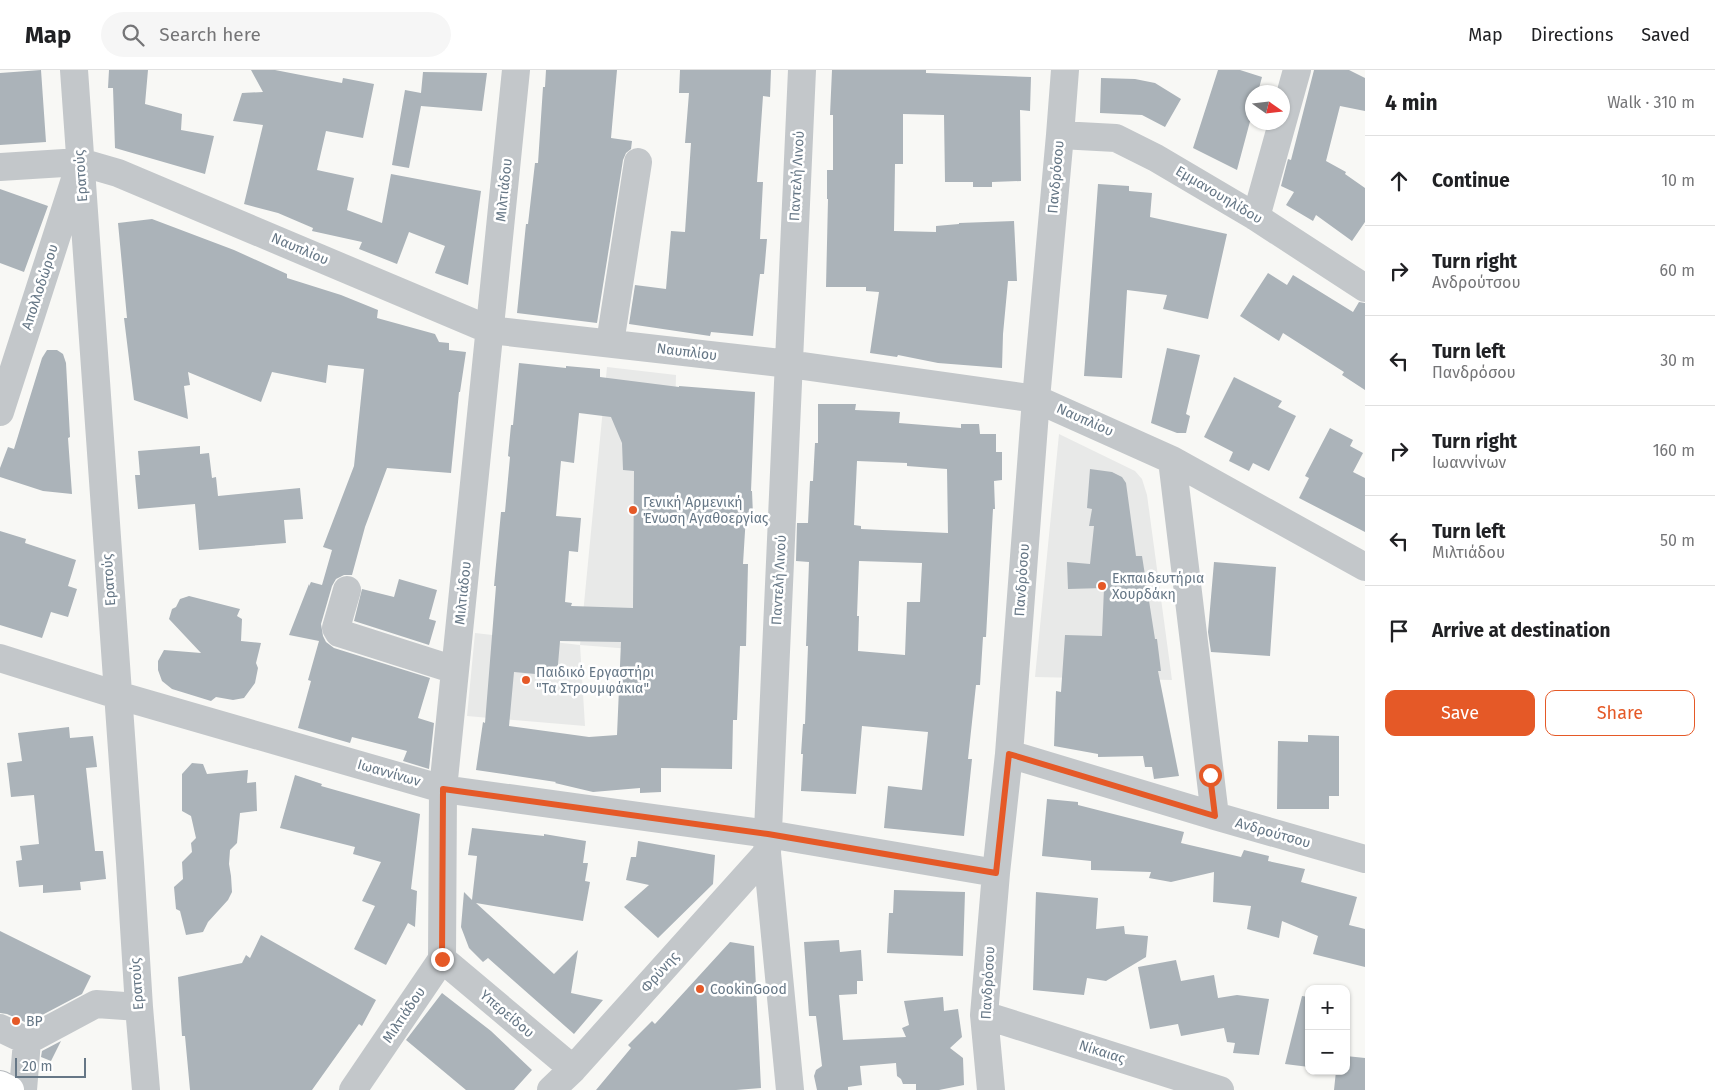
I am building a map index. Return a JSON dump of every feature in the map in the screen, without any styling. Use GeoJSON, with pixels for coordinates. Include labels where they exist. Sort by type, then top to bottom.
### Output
{"type":"FeatureCollection","features":[{"type":"Feature","properties":{"kind":"main road"},"geometry":{"type":"LineString","coordinates":[[0,1085],[10,1090]]}},
{"type":"Feature","properties":{"kind":"street","name":"Ερατούς"},"geometry":{"type":"LineString","coordinates":[[74,70],[146,1090]]}},
{"type":"Feature","properties":{"kind":"street","name":"Μιλτιάδου"},"geometry":{"type":"LineString","coordinates":[[353,1090],[442,959],[443,789],[516,70]]}},
{"type":"Feature","properties":{"kind":"street","name":"Παντελή Λινού"},"geometry":{"type":"LineString","coordinates":[[790,1090],[768,844],[802,70]]}},
{"type":"Feature","properties":{"kind":"street","name":"Πανδρόσου"},"geometry":{"type":"LineString","coordinates":[[991,1090],[984,1015],[996,873],[1009,754],[1036,399],[1060,135],[1064,70]]}},
{"type":"Feature","properties":{"kind":"street"},"geometry":{"type":"LineString","coordinates":[[1256,217],[1298,70]]}},
{"type":"Feature","properties":{"kind":"street","name":"Εμμανουηλίδου"},"geometry":{"type":"LineString","coordinates":[[1060,135],[1116,138],[1156,158],[1256,217],[1365,288]]}},
{"type":"Feature","properties":{"kind":"street","name":"Ναυπλίου"},"geometry":{"type":"LineString","coordinates":[[0,166],[80,162],[118,173],[490,330],[789,364],[1036,399],[1172,460],[1365,567]]}},
{"type":"Feature","properties":{"kind":"street","name":"Απολλοδώρου"},"geometry":{"type":"LineString","coordinates":[[0,412],[80,162]]}},
{"type":"Feature","properties":{"kind":"street"},"geometry":{"type":"LineString","coordinates":[[610,343],[638,162]]}},
{"type":"Feature","properties":{"kind":"street"},"geometry":{"type":"LineString","coordinates":[[1172,460],[1215,816]]}},
{"type":"Feature","properties":{"kind":"street"},"geometry":{"type":"LineString","coordinates":[[347,590],[336,628],[339,634],[456,670]]}},
{"type":"Feature","properties":{"kind":"street","name":"Ιωαννίνων"},"geometry":{"type":"LineString","coordinates":[[0,658],[118,695],[443,789],[768,844],[996,873]]}},
{"type":"Feature","properties":{"kind":"street","name":"Ανδρούτσου"},"geometry":{"type":"LineString","coordinates":[[1009,754],[1215,816],[1365,858]]}},
{"type":"Feature","properties":{"kind":"street","name":"Φρύνης"},"geometry":{"type":"LineString","coordinates":[[551,1090],[573,1069],[768,844]]}},
{"type":"Feature","properties":{"kind":"street","name":"Υπερείδου"},"geometry":{"type":"LineString","coordinates":[[442,959],[573,1069]]}},
{"type":"Feature","properties":{"kind":"street"},"geometry":{"type":"LineString","coordinates":[[27,1041],[96,1004],[139,1007]]}},
{"type":"Feature","properties":{"kind":"street","name":"Νίκαιας"},"geometry":{"type":"LineString","coordinates":[[984,1015],[1220,1090]]}},
{"type":"Feature","properties":{"kind":"street"},"geometry":{"type":"LineString","coordinates":[[0,1028],[27,1041]]}},
{"type":"Feature","properties":{"kind":"street"},"geometry":{"type":"LineString","coordinates":[[23,1090],[27,1041]]}},
{"type":"Feature","properties":{"kind":"shaded area","name":"Γενική Αρμενική Ένωση Αγαθοεργίας"},"geometry":{"type":"Polygon","coordinates":[[[607,367],[676,375],[669,652],[580,645],[607,367]]]}},
{"type":"Feature","properties":{"kind":"shaded area","name":"Εκπαιδευτήρια Χουρδάκη"},"geometry":{"type":"Polygon","coordinates":[[[1059,434],[1135,471],[1142,479],[1147,495],[1172,680],[1035,677],[1059,434]]]}},
{"type":"Feature","properties":{"kind":"shaded area","name":"Παιδικό Εργαστήρι \"Τα Στρουμφάκια\""},"geometry":{"type":"Polygon","coordinates":[[[475,633],[580,645],[585,726],[467,716],[475,633]]]}},
{"type":"Feature","properties":{"kind":"building"},"geometry":{"type":"Polygon","coordinates":[[[41,70],[46,142],[0,145],[0,73],[41,70]]]}},
{"type":"Feature","properties":{"kind":"building"},"geometry":{"type":"Polygon","coordinates":[[[109,70],[148,70],[145,104],[182,114],[181,130],[214,136],[205,174],[115,148],[113,88],[108,88],[109,70]]]}},
{"type":"Feature","properties":{"kind":"building"},"geometry":{"type":"Polygon","coordinates":[[[251,70],[275,70],[342,83],[343,78],[374,84],[363,138],[326,131],[317,170],[354,178],[347,210],[382,223],[391,174],[481,191],[468,285],[435,273],[445,246],[409,232],[397,264],[359,249],[362,242],[312,231],[313,228],[278,213],[244,204],[263,125],[233,121],[242,93],[263,92],[251,70]]]}},
{"type":"Feature","properties":{"kind":"building"},"geometry":{"type":"Polygon","coordinates":[[[546,70],[617,70],[611,138],[632,141],[631,149],[626,153],[623,160],[597,323],[517,313],[526,224],[528,224],[535,163],[538,163],[543,87],[545,87],[546,70]]]}},
{"type":"Feature","properties":{"kind":"building"},"geometry":{"type":"Polygon","coordinates":[[[680,70],[771,70],[770,97],[763,96],[757,182],[763,182],[760,239],[767,239],[764,274],[760,274],[753,336],[711,332],[710,336],[629,324],[635,285],[666,289],[671,231],[685,232],[691,143],[685,143],[689,93],[679,93],[680,70]]]}},
{"type":"Feature","properties":{"kind":"building"},"geometry":{"type":"Polygon","coordinates":[[[832,70],[926,70],[926,73],[1031,77],[1030,111],[1020,110],[1021,181],[992,182],[992,187],[973,187],[973,182],[945,182],[944,115],[903,114],[903,164],[895,164],[894,231],[936,232],[936,226],[959,223],[1014,221],[1017,281],[1008,281],[1002,368],[938,363],[898,355],[897,357],[870,353],[879,292],[866,291],[866,287],[826,287],[827,170],[833,170],[833,115],[830,115],[832,70]]]}},
{"type":"Feature","properties":{"kind":"building"},"geometry":{"type":"Polygon","coordinates":[[[1218,70],[1240,70],[1262,77],[1260,85],[1245,85],[1245,130],[1248,130],[1237,170],[1193,148],[1218,70]]]}},
{"type":"Feature","properties":{"kind":"building"},"geometry":{"type":"Polygon","coordinates":[[[1314,70],[1349,70],[1365,78],[1365,111],[1340,106],[1326,161],[1346,172],[1345,174],[1365,188],[1365,222],[1352,241],[1316,215],[1313,221],[1286,205],[1294,192],[1281,186],[1288,159],[1291,160],[1314,70]]]}},
{"type":"Feature","properties":{"kind":"building"},"geometry":{"type":"Polygon","coordinates":[[[423,72],[487,73],[482,111],[421,106],[409,168],[392,165],[405,90],[421,93],[423,72]]]}},
{"type":"Feature","properties":{"kind":"building"},"geometry":{"type":"Polygon","coordinates":[[[1101,78],[1135,79],[1155,83],[1181,99],[1165,127],[1142,115],[1100,113],[1101,78]]]}},
{"type":"Feature","properties":{"kind":"building"},"geometry":{"type":"Polygon","coordinates":[[[1098,184],[1129,186],[1129,191],[1152,193],[1150,217],[1227,234],[1208,319],[1163,309],[1167,295],[1127,290],[1122,378],[1084,376],[1098,184]]]}},
{"type":"Feature","properties":{"kind":"building"},"geometry":{"type":"Polygon","coordinates":[[[0,189],[48,206],[24,272],[0,263],[0,189]]]}},
{"type":"Feature","properties":{"kind":"building"},"geometry":{"type":"Polygon","coordinates":[[[152,219],[234,250],[287,274],[287,278],[341,295],[378,310],[377,318],[435,334],[439,342],[449,343],[449,350],[466,352],[459,392],[451,473],[387,468],[365,527],[352,575],[344,575],[336,579],[332,586],[321,624],[326,642],[334,648],[430,678],[418,718],[434,723],[429,769],[403,761],[407,751],[352,737],[350,743],[298,728],[311,681],[308,680],[319,641],[289,635],[309,584],[309,586],[311,582],[322,585],[332,550],[323,547],[354,466],[364,369],[328,365],[326,383],[272,372],[261,402],[188,372],[190,385],[184,386],[188,419],[134,400],[124,318],[127,318],[118,223],[152,219]]]}},
{"type":"Feature","properties":{"kind":"building"},"geometry":{"type":"Polygon","coordinates":[[[1268,273],[1287,285],[1293,275],[1353,312],[1359,302],[1365,303],[1365,390],[1342,375],[1344,372],[1283,333],[1279,341],[1240,316],[1268,273]]]}},
{"type":"Feature","properties":{"kind":"building"},"geometry":{"type":"Polygon","coordinates":[[[1167,348],[1200,355],[1186,414],[1190,416],[1186,433],[1177,433],[1151,423],[1167,348]]]}},
{"type":"Feature","properties":{"kind":"building"},"geometry":{"type":"Polygon","coordinates":[[[47,350],[57,350],[63,354],[66,363],[72,494],[43,491],[0,477],[0,468],[8,447],[14,449],[42,358],[47,350]]]}},
{"type":"Feature","properties":{"kind":"building"},"geometry":{"type":"Polygon","coordinates":[[[519,363],[566,368],[566,366],[600,369],[600,377],[679,387],[755,392],[751,491],[753,515],[746,515],[743,564],[748,564],[746,646],[740,646],[737,720],[733,720],[732,769],[661,768],[661,792],[640,793],[640,788],[593,792],[556,782],[476,770],[483,722],[485,723],[496,586],[494,586],[501,512],[505,512],[510,457],[508,456],[511,425],[513,425],[519,363]],[[579,413],[574,463],[561,461],[556,516],[581,518],[578,552],[569,551],[565,602],[572,603],[571,606],[633,608],[634,471],[623,470],[622,443],[611,417],[579,413]],[[560,641],[557,676],[514,672],[509,726],[589,737],[617,735],[621,642],[560,641]]]}},
{"type":"Feature","properties":{"kind":"building"},"geometry":{"type":"Polygon","coordinates":[[[1234,377],[1282,401],[1278,407],[1296,416],[1269,471],[1253,463],[1249,471],[1229,461],[1233,452],[1204,437],[1234,377]]]}},
{"type":"Feature","properties":{"kind":"building"},"geometry":{"type":"Polygon","coordinates":[[[818,404],[856,404],[855,410],[900,412],[899,423],[961,428],[961,424],[979,424],[980,434],[996,434],[996,452],[1002,452],[1002,480],[994,481],[995,509],[993,509],[986,637],[983,637],[980,685],[976,685],[968,759],[972,759],[964,836],[884,828],[888,786],[922,790],[928,732],[862,726],[856,794],[801,791],[803,754],[801,754],[803,724],[805,724],[808,646],[806,646],[809,562],[796,561],[797,523],[808,523],[810,481],[813,481],[815,443],[818,443],[818,404]],[[857,461],[854,525],[861,526],[861,529],[948,533],[947,469],[907,466],[907,463],[857,461]],[[859,561],[858,651],[905,655],[907,602],[920,602],[922,563],[859,561]]]}},
{"type":"Feature","properties":{"kind":"building"},"geometry":{"type":"Polygon","coordinates":[[[1330,428],[1353,440],[1350,446],[1363,453],[1353,472],[1365,478],[1365,532],[1299,498],[1309,478],[1305,476],[1330,428]]]}},
{"type":"Feature","properties":{"kind":"building"},"geometry":{"type":"Polygon","coordinates":[[[200,446],[200,454],[209,453],[212,478],[216,477],[218,496],[300,488],[303,519],[284,520],[286,543],[199,550],[195,504],[138,509],[135,475],[140,475],[138,451],[200,446]]]}},
{"type":"Feature","properties":{"kind":"building"},"geometry":{"type":"Polygon","coordinates":[[[1090,469],[1112,472],[1122,477],[1126,483],[1136,556],[1142,556],[1155,639],[1157,639],[1161,671],[1158,671],[1179,776],[1154,779],[1152,767],[1145,767],[1143,756],[1098,757],[1098,754],[1054,746],[1056,691],[1061,692],[1065,635],[1102,636],[1104,588],[1068,589],[1067,562],[1090,564],[1094,526],[1089,526],[1092,509],[1087,508],[1090,469]]]}},
{"type":"Feature","properties":{"kind":"building"},"geometry":{"type":"Polygon","coordinates":[[[0,531],[26,539],[25,543],[76,560],[68,586],[77,589],[68,617],[51,612],[42,638],[0,625],[0,531]]]}},
{"type":"Feature","properties":{"kind":"building"},"geometry":{"type":"Polygon","coordinates":[[[1214,562],[1276,567],[1270,656],[1211,652],[1208,632],[1214,562]]]}},
{"type":"Feature","properties":{"kind":"building"},"geometry":{"type":"Polygon","coordinates":[[[399,579],[437,590],[429,619],[436,621],[429,645],[354,621],[362,589],[394,597],[399,579]]]}},
{"type":"Feature","properties":{"kind":"building"},"geometry":{"type":"Polygon","coordinates":[[[189,596],[240,609],[237,616],[242,619],[241,641],[261,643],[256,663],[258,668],[255,683],[244,698],[233,700],[216,697],[211,701],[172,689],[162,681],[158,670],[158,661],[164,650],[201,653],[169,619],[172,609],[176,607],[180,599],[189,596]]]}},
{"type":"Feature","properties":{"kind":"building"},"geometry":{"type":"Polygon","coordinates":[[[69,727],[70,738],[93,736],[97,767],[86,768],[95,851],[103,851],[106,879],[80,882],[81,890],[43,893],[43,885],[19,887],[16,861],[22,860],[20,846],[39,844],[34,795],[11,797],[7,763],[22,761],[18,733],[69,727]]]}},
{"type":"Feature","properties":{"kind":"building"},"geometry":{"type":"Polygon","coordinates":[[[1308,735],[1339,736],[1339,796],[1329,796],[1329,809],[1277,809],[1278,741],[1308,742],[1308,735]]]}},
{"type":"Feature","properties":{"kind":"building"},"geometry":{"type":"Polygon","coordinates":[[[192,763],[203,764],[207,774],[248,770],[247,783],[256,782],[257,811],[240,813],[237,843],[230,850],[229,864],[232,892],[228,900],[208,922],[203,932],[186,935],[180,911],[176,909],[174,887],[183,879],[182,862],[192,852],[191,843],[196,838],[191,816],[182,811],[182,774],[192,763]]]}},
{"type":"Feature","properties":{"kind":"building"},"geometry":{"type":"Polygon","coordinates":[[[295,775],[322,784],[321,786],[420,814],[411,889],[417,891],[415,927],[408,923],[386,965],[354,949],[375,906],[362,901],[381,862],[353,854],[355,847],[280,828],[295,775]]]}},
{"type":"Feature","properties":{"kind":"building"},"geometry":{"type":"Polygon","coordinates":[[[1047,799],[1078,802],[1078,805],[1184,832],[1181,843],[1241,857],[1244,850],[1269,856],[1268,861],[1305,869],[1301,882],[1357,897],[1349,925],[1365,929],[1365,967],[1313,954],[1318,936],[1282,921],[1279,938],[1247,929],[1251,906],[1213,902],[1214,872],[1171,882],[1149,878],[1151,872],[1091,870],[1091,861],[1042,856],[1047,799]]]}},
{"type":"Feature","properties":{"kind":"building"},"geometry":{"type":"Polygon","coordinates":[[[472,828],[544,836],[544,834],[586,841],[583,863],[588,863],[585,881],[590,882],[583,921],[476,903],[554,974],[578,950],[571,993],[603,1000],[574,1034],[488,958],[483,962],[469,948],[461,927],[464,892],[472,900],[477,856],[468,855],[472,828]]]}},
{"type":"Feature","properties":{"kind":"building"},"geometry":{"type":"Polygon","coordinates":[[[638,841],[715,855],[713,884],[658,938],[624,907],[649,885],[626,880],[631,857],[636,857],[638,841]]]}},
{"type":"Feature","properties":{"kind":"building"},"geometry":{"type":"Polygon","coordinates":[[[894,890],[965,892],[963,956],[887,953],[889,913],[893,913],[894,890]]]}},
{"type":"Feature","properties":{"kind":"building"},"geometry":{"type":"Polygon","coordinates":[[[1036,892],[1098,898],[1096,929],[1124,926],[1125,934],[1148,936],[1146,957],[1106,981],[1087,978],[1084,995],[1033,990],[1036,892]]]}},
{"type":"Feature","properties":{"kind":"building"},"geometry":{"type":"Polygon","coordinates":[[[0,931],[91,976],[82,994],[27,1023],[0,1013],[0,931]]]}},
{"type":"Feature","properties":{"kind":"building"},"geometry":{"type":"Polygon","coordinates":[[[261,935],[376,1000],[362,1026],[359,1024],[312,1090],[190,1090],[185,1036],[182,1036],[178,977],[242,963],[246,955],[250,958],[261,935]]]}},
{"type":"Feature","properties":{"kind":"building"},"geometry":{"type":"Polygon","coordinates":[[[839,940],[840,952],[861,950],[863,981],[857,981],[857,994],[839,995],[843,1040],[906,1037],[902,1028],[909,1025],[904,1001],[943,997],[944,1011],[958,1009],[962,1037],[950,1048],[963,1058],[964,1085],[939,1090],[916,1090],[916,1084],[903,1084],[897,1076],[896,1063],[860,1066],[862,1085],[848,1087],[848,1090],[817,1090],[814,1076],[816,1070],[822,1066],[816,1016],[809,1016],[804,942],[839,940]]]}},
{"type":"Feature","properties":{"kind":"building"},"geometry":{"type":"Polygon","coordinates":[[[730,942],[754,946],[761,1088],[736,1090],[596,1090],[631,1048],[628,1045],[652,1021],[655,1024],[730,942]]]}},
{"type":"Feature","properties":{"kind":"building"},"geometry":{"type":"Polygon","coordinates":[[[1176,960],[1181,981],[1214,975],[1218,998],[1237,995],[1269,999],[1259,1055],[1233,1053],[1235,1043],[1227,1042],[1224,1028],[1181,1036],[1178,1024],[1150,1029],[1138,967],[1176,960]]]}},
{"type":"Feature","properties":{"kind":"building"},"geometry":{"type":"Polygon","coordinates":[[[442,993],[491,1031],[532,1070],[514,1090],[466,1090],[406,1040],[442,993]]]}},
{"type":"Feature","properties":{"kind":"building"},"geometry":{"type":"Polygon","coordinates":[[[1302,996],[1305,996],[1305,1066],[1285,1064],[1302,996]]]}},
{"type":"Feature","properties":{"kind":"building"},"geometry":{"type":"Polygon","coordinates":[[[61,1041],[51,1061],[41,1057],[42,1051],[61,1041]]]}},
{"type":"Feature","properties":{"kind":"building"},"geometry":{"type":"Polygon","coordinates":[[[1350,1056],[1365,1058],[1365,1090],[1334,1090],[1336,1075],[1350,1075],[1350,1056]]]}},
{"type":"Feature","properties":{"kind":"place","name":"Γενική Αρμενική Ένωση Αγαθοεργίας"},"geometry":{"type":"Point","coordinates":[633,510]}},
{"type":"Feature","properties":{"kind":"place","name":"Εκπαιδευτήρια Χουρδάκη"},"geometry":{"type":"Point","coordinates":[1102,586]}},
{"type":"Feature","properties":{"kind":"place","name":"Παιδικό Εργαστήρι \"Τα Στρουμφάκια\""},"geometry":{"type":"Point","coordinates":[526,680]}},
{"type":"Feature","properties":{"kind":"place","name":"CookinGood"},"geometry":{"type":"Point","coordinates":[700,989]}},
{"type":"Feature","properties":{"kind":"place","name":"BP"},"geometry":{"type":"Point","coordinates":[16,1021]}},
{"type":"Feature","properties":{"kind":"route"},"geometry":{"type":"LineString","coordinates":[[442,959],[443,789],[768,834],[996,873],[1009,754],[1215,816],[1210,775]]}}]}
